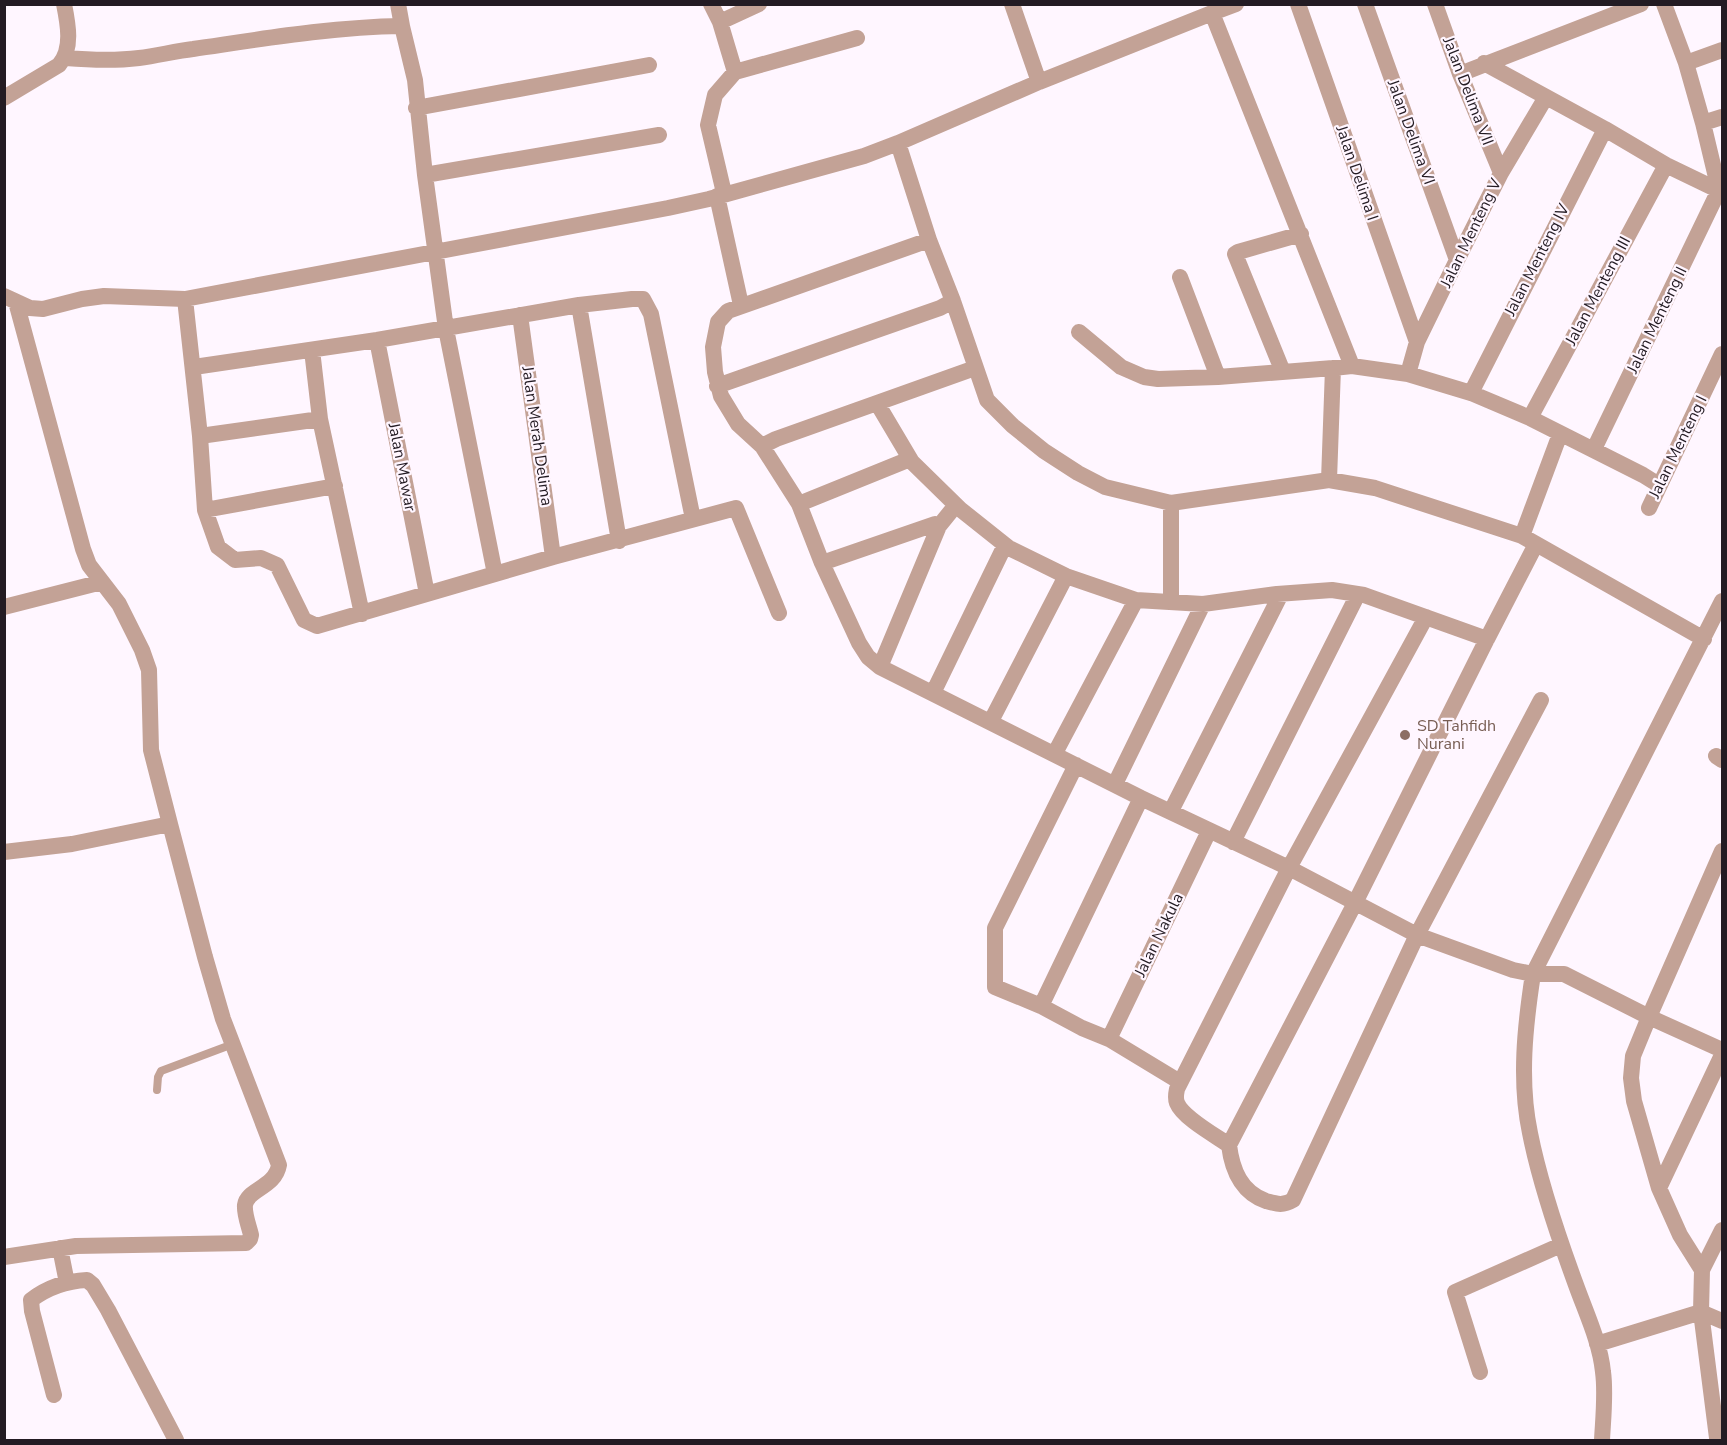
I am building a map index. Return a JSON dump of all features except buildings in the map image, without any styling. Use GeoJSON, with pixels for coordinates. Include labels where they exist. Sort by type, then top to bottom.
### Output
{"type":"FeatureCollection","features":[{"type":"Feature","properties":{"kind":"street"},"geometry":{"type":"LineString","coordinates":[[4,99],[59,65],[66,58],[68,47],[64,4]]}},
{"type":"Feature","properties":{"kind":"street"},"geometry":{"type":"LineString","coordinates":[[398,4],[415,80],[416,108],[446,329],[495,574]]}},
{"type":"Feature","properties":{"kind":"street"},"geometry":{"type":"LineString","coordinates":[[711,4],[720,21],[735,72]]}},
{"type":"Feature","properties":{"kind":"street"},"geometry":{"type":"LineString","coordinates":[[720,21],[759,4]]}},
{"type":"Feature","properties":{"kind":"street"},"geometry":{"type":"LineString","coordinates":[[1012,4],[1039,82]]}},
{"type":"Feature","properties":{"kind":"street"},"geometry":{"type":"LineString","coordinates":[[10,299],[30,308],[43,309],[104,296],[185,299],[668,208],[864,156],[1039,82],[1236,4]]}},
{"type":"Feature","properties":{"kind":"street","name":"Jalan Delima I"},"geometry":{"type":"LineString","coordinates":[[1298,4],[1417,342]]}},
{"type":"Feature","properties":{"kind":"street","name":"Jalan Delima VI"},"geometry":{"type":"LineString","coordinates":[[1365,4],[1457,260]]}},
{"type":"Feature","properties":{"kind":"street"},"geometry":{"type":"LineString","coordinates":[[1460,74],[1641,4]]}},
{"type":"Feature","properties":{"kind":"street"},"geometry":{"type":"LineString","coordinates":[[1664,4],[1686,63],[1721,191]]}},
{"type":"Feature","properties":{"kind":"street","name":"Jalan Delima VII"},"geometry":{"type":"LineString","coordinates":[[1439,6],[1460,74],[1501,173]]}},
{"type":"Feature","properties":{"kind":"street"},"geometry":{"type":"LineString","coordinates":[[1212,13],[1352,366]]}},
{"type":"Feature","properties":{"kind":"street"},"geometry":{"type":"LineString","coordinates":[[66,58],[107,61],[141,58],[166,52],[243,42],[375,26],[402,26]]}},
{"type":"Feature","properties":{"kind":"street"},"geometry":{"type":"LineString","coordinates":[[741,305],[717,196],[708,125],[715,95],[735,72],[857,38]]}},
{"type":"Feature","properties":{"kind":"street"},"geometry":{"type":"LineString","coordinates":[[1686,63],[1722,50]]}},
{"type":"Feature","properties":{"kind":"street"},"geometry":{"type":"LineString","coordinates":[[1484,63],[1666,165],[1721,191]]}},
{"type":"Feature","properties":{"kind":"street"},"geometry":{"type":"LineString","coordinates":[[416,108],[649,65]]}},
{"type":"Feature","properties":{"kind":"street","name":"Jalan Menteng V"},"geometry":{"type":"LineString","coordinates":[[1408,374],[1417,342],[1457,260],[1501,173],[1546,98]]}},
{"type":"Feature","properties":{"kind":"street"},"geometry":{"type":"LineString","coordinates":[[1703,123],[1722,117]]}},
{"type":"Feature","properties":{"kind":"street","name":"Jalan Menteng IV"},"geometry":{"type":"LineString","coordinates":[[1471,393],[1605,129]]}},
{"type":"Feature","properties":{"kind":"street"},"geometry":{"type":"LineString","coordinates":[[425,175],[659,135]]}},
{"type":"Feature","properties":{"kind":"street"},"geometry":{"type":"LineString","coordinates":[[897,143],[929,240],[987,400],[1013,426],[1044,451],[1078,473],[1106,487],[1171,503],[1329,480],[1375,488],[1521,536],[1704,639]]}},
{"type":"Feature","properties":{"kind":"street","name":"Jalan Menteng III"},"geometry":{"type":"LineString","coordinates":[[1530,418],[1666,165]]}},
{"type":"Feature","properties":{"kind":"street","name":"Jalan Menteng II"},"geometry":{"type":"LineString","coordinates":[[1594,450],[1721,191]]}},
{"type":"Feature","properties":{"kind":"street"},"geometry":{"type":"LineString","coordinates":[[1283,372],[1235,254],[1301,234]]}},
{"type":"Feature","properties":{"kind":"street"},"geometry":{"type":"LineString","coordinates":[[929,240],[741,305],[728,311],[718,322],[713,361],[717,386],[738,424],[762,446],[799,504],[822,563],[859,643],[868,657],[880,667],[1141,798],[1289,868],[1417,935],[1513,970],[1533,974],[1564,974],[1722,1052],[1659,1188]]}},
{"type":"Feature","properties":{"kind":"street"},"geometry":{"type":"LineString","coordinates":[[1180,277],[1218,377]]}},
{"type":"Feature","properties":{"kind":"street"},"geometry":{"type":"LineString","coordinates":[[4,1257],[60,1248],[242,1244],[250,1239],[251,1234],[245,1203],[248,1198],[274,1179],[278,1174],[279,1165],[214,988],[170,824],[151,750],[148,670],[142,650],[119,604],[89,565],[10,299]]}},
{"type":"Feature","properties":{"kind":"street"},"geometry":{"type":"LineString","coordinates":[[185,299],[194,367],[206,510],[218,547],[235,560],[261,558],[277,566],[304,620],[317,626],[553,557],[736,508],[779,613]]}},
{"type":"Feature","properties":{"kind":"street"},"geometry":{"type":"LineString","coordinates":[[194,367],[446,329],[579,305],[643,299],[649,308],[693,519]]}},
{"type":"Feature","properties":{"kind":"street"},"geometry":{"type":"LineString","coordinates":[[717,386],[940,308],[953,301]]}},
{"type":"Feature","properties":{"kind":"street"},"geometry":{"type":"LineString","coordinates":[[579,305],[619,541]]}},
{"type":"Feature","properties":{"kind":"street","name":"Jalan Merah Delima"},"geometry":{"type":"LineString","coordinates":[[520,315],[553,557]]}},
{"type":"Feature","properties":{"kind":"street"},"geometry":{"type":"LineString","coordinates":[[1079,332],[1121,367],[1144,377],[1158,379],[1218,377],[1352,366],[1408,374],[1471,393],[1530,418],[1659,485]]}},
{"type":"Feature","properties":{"kind":"street","name":"Jalan Mawar"},"geometry":{"type":"LineString","coordinates":[[377,340],[427,594]]}},
{"type":"Feature","properties":{"kind":"street"},"geometry":{"type":"LineString","coordinates":[[312,350],[320,419],[362,614]]}},
{"type":"Feature","properties":{"kind":"street","name":"Jalan Menteng I"},"geometry":{"type":"LineString","coordinates":[[1649,508],[1722,354]]}},
{"type":"Feature","properties":{"kind":"street"},"geometry":{"type":"LineString","coordinates":[[762,446],[975,368]]}},
{"type":"Feature","properties":{"kind":"street"},"geometry":{"type":"LineString","coordinates":[[1329,480],[1334,368]]}},
{"type":"Feature","properties":{"kind":"street"},"geometry":{"type":"LineString","coordinates":[[878,403],[910,459],[956,505],[1005,545],[1066,576],[1136,600],[1203,604],[1332,590],[1358,594],[1487,639]]}},
{"type":"Feature","properties":{"kind":"street"},"geometry":{"type":"LineString","coordinates":[[200,436],[320,419]]}},
{"type":"Feature","properties":{"kind":"street"},"geometry":{"type":"LineString","coordinates":[[1521,536],[1560,434]]}},
{"type":"Feature","properties":{"kind":"street"},"geometry":{"type":"LineString","coordinates":[[799,504],[910,459]]}},
{"type":"Feature","properties":{"kind":"street"},"geometry":{"type":"LineString","coordinates":[[206,510],[335,486]]}},
{"type":"Feature","properties":{"kind":"street"},"geometry":{"type":"LineString","coordinates":[[1171,503],[1172,602]]}},
{"type":"Feature","properties":{"kind":"street"},"geometry":{"type":"LineString","coordinates":[[880,667],[939,526],[956,505]]}},
{"type":"Feature","properties":{"kind":"street"},"geometry":{"type":"LineString","coordinates":[[822,563],[935,524],[939,526]]}},
{"type":"Feature","properties":{"kind":"street"},"geometry":{"type":"LineString","coordinates":[[1536,544],[1355,903],[1229,1146],[1235,1173],[1255,1197],[1278,1204],[1286,1204],[1293,1200],[1417,935],[1541,700]]}},
{"type":"Feature","properties":{"kind":"street"},"geometry":{"type":"LineString","coordinates":[[933,693],[1005,545]]}},
{"type":"Feature","properties":{"kind":"street"},"geometry":{"type":"LineString","coordinates":[[991,721],[1066,576]]}},
{"type":"Feature","properties":{"kind":"street"},"geometry":{"type":"LineString","coordinates":[[4,607],[102,582]]}},
{"type":"Feature","properties":{"kind":"street"},"geometry":{"type":"LineString","coordinates":[[1171,811],[1281,594]]}},
{"type":"Feature","properties":{"kind":"street"},"geometry":{"type":"LineString","coordinates":[[1233,842],[1358,594]]}},
{"type":"Feature","properties":{"kind":"street"},"geometry":{"type":"LineString","coordinates":[[1055,753],[1136,600]]}},
{"type":"Feature","properties":{"kind":"street"},"geometry":{"type":"LineString","coordinates":[[1602,1440],[1604,1372],[1597,1344],[1562,1245],[1530,1134],[1525,1101],[1524,1066],[1533,974],[1722,602]]}},
{"type":"Feature","properties":{"kind":"street"},"geometry":{"type":"LineString","coordinates":[[1115,784],[1203,604]]}},
{"type":"Feature","properties":{"kind":"street"},"geometry":{"type":"LineString","coordinates":[[1229,1146],[1183,1113],[1176,1098],[1177,1089],[1289,868],[1426,617]]}},
{"type":"Feature","properties":{"kind":"street"},"geometry":{"type":"LineString","coordinates":[[1076,765],[995,927],[995,987],[1041,1006],[1082,1028],[1109,1039],[1180,1082]]}},
{"type":"Feature","properties":{"kind":"street"},"geometry":{"type":"LineString","coordinates":[[1041,1006],[1141,798]]}},
{"type":"Feature","properties":{"kind":"street"},"geometry":{"type":"LineString","coordinates":[[4,852],[72,844],[170,824]]}},
{"type":"Feature","properties":{"kind":"street","name":"Jalan Nakula"},"geometry":{"type":"LineString","coordinates":[[1109,1039],[1209,831]]}},
{"type":"Feature","properties":{"kind":"street"},"geometry":{"type":"LineString","coordinates":[[1702,1270],[1680,1235],[1659,1188],[1634,1101],[1631,1078],[1633,1056],[1722,851]]}},
{"type":"Feature","properties":{"kind":"street"},"geometry":{"type":"LineString","coordinates":[[1719,1434],[1701,1312],[1702,1270],[1722,1230]]}},
{"type":"Feature","properties":{"kind":"street"},"geometry":{"type":"LineString","coordinates":[[1480,1372],[1455,1292],[1562,1245]]}},
{"type":"Feature","properties":{"kind":"street"},"geometry":{"type":"LineString","coordinates":[[60,1248],[67,1283]]}},
{"type":"Feature","properties":{"kind":"street"},"geometry":{"type":"LineString","coordinates":[[54,1395],[31,1300],[42,1292],[67,1283],[87,1280],[93,1285],[108,1310],[176,1440]]}},
{"type":"Feature","properties":{"kind":"street"},"geometry":{"type":"LineString","coordinates":[[1597,1344],[1701,1312],[1722,1321]]}},
{"type":"Feature","properties":{"kind":"lane"},"geometry":{"type":"LineString","coordinates":[[158,1090],[158,1077],[164,1069],[233,1044]]}},
{"type":"Feature","properties":{"kind":"place","name":"SD Tahfidh Nurani"},"geometry":{"type":"Point","coordinates":[1405,735]}}]}
